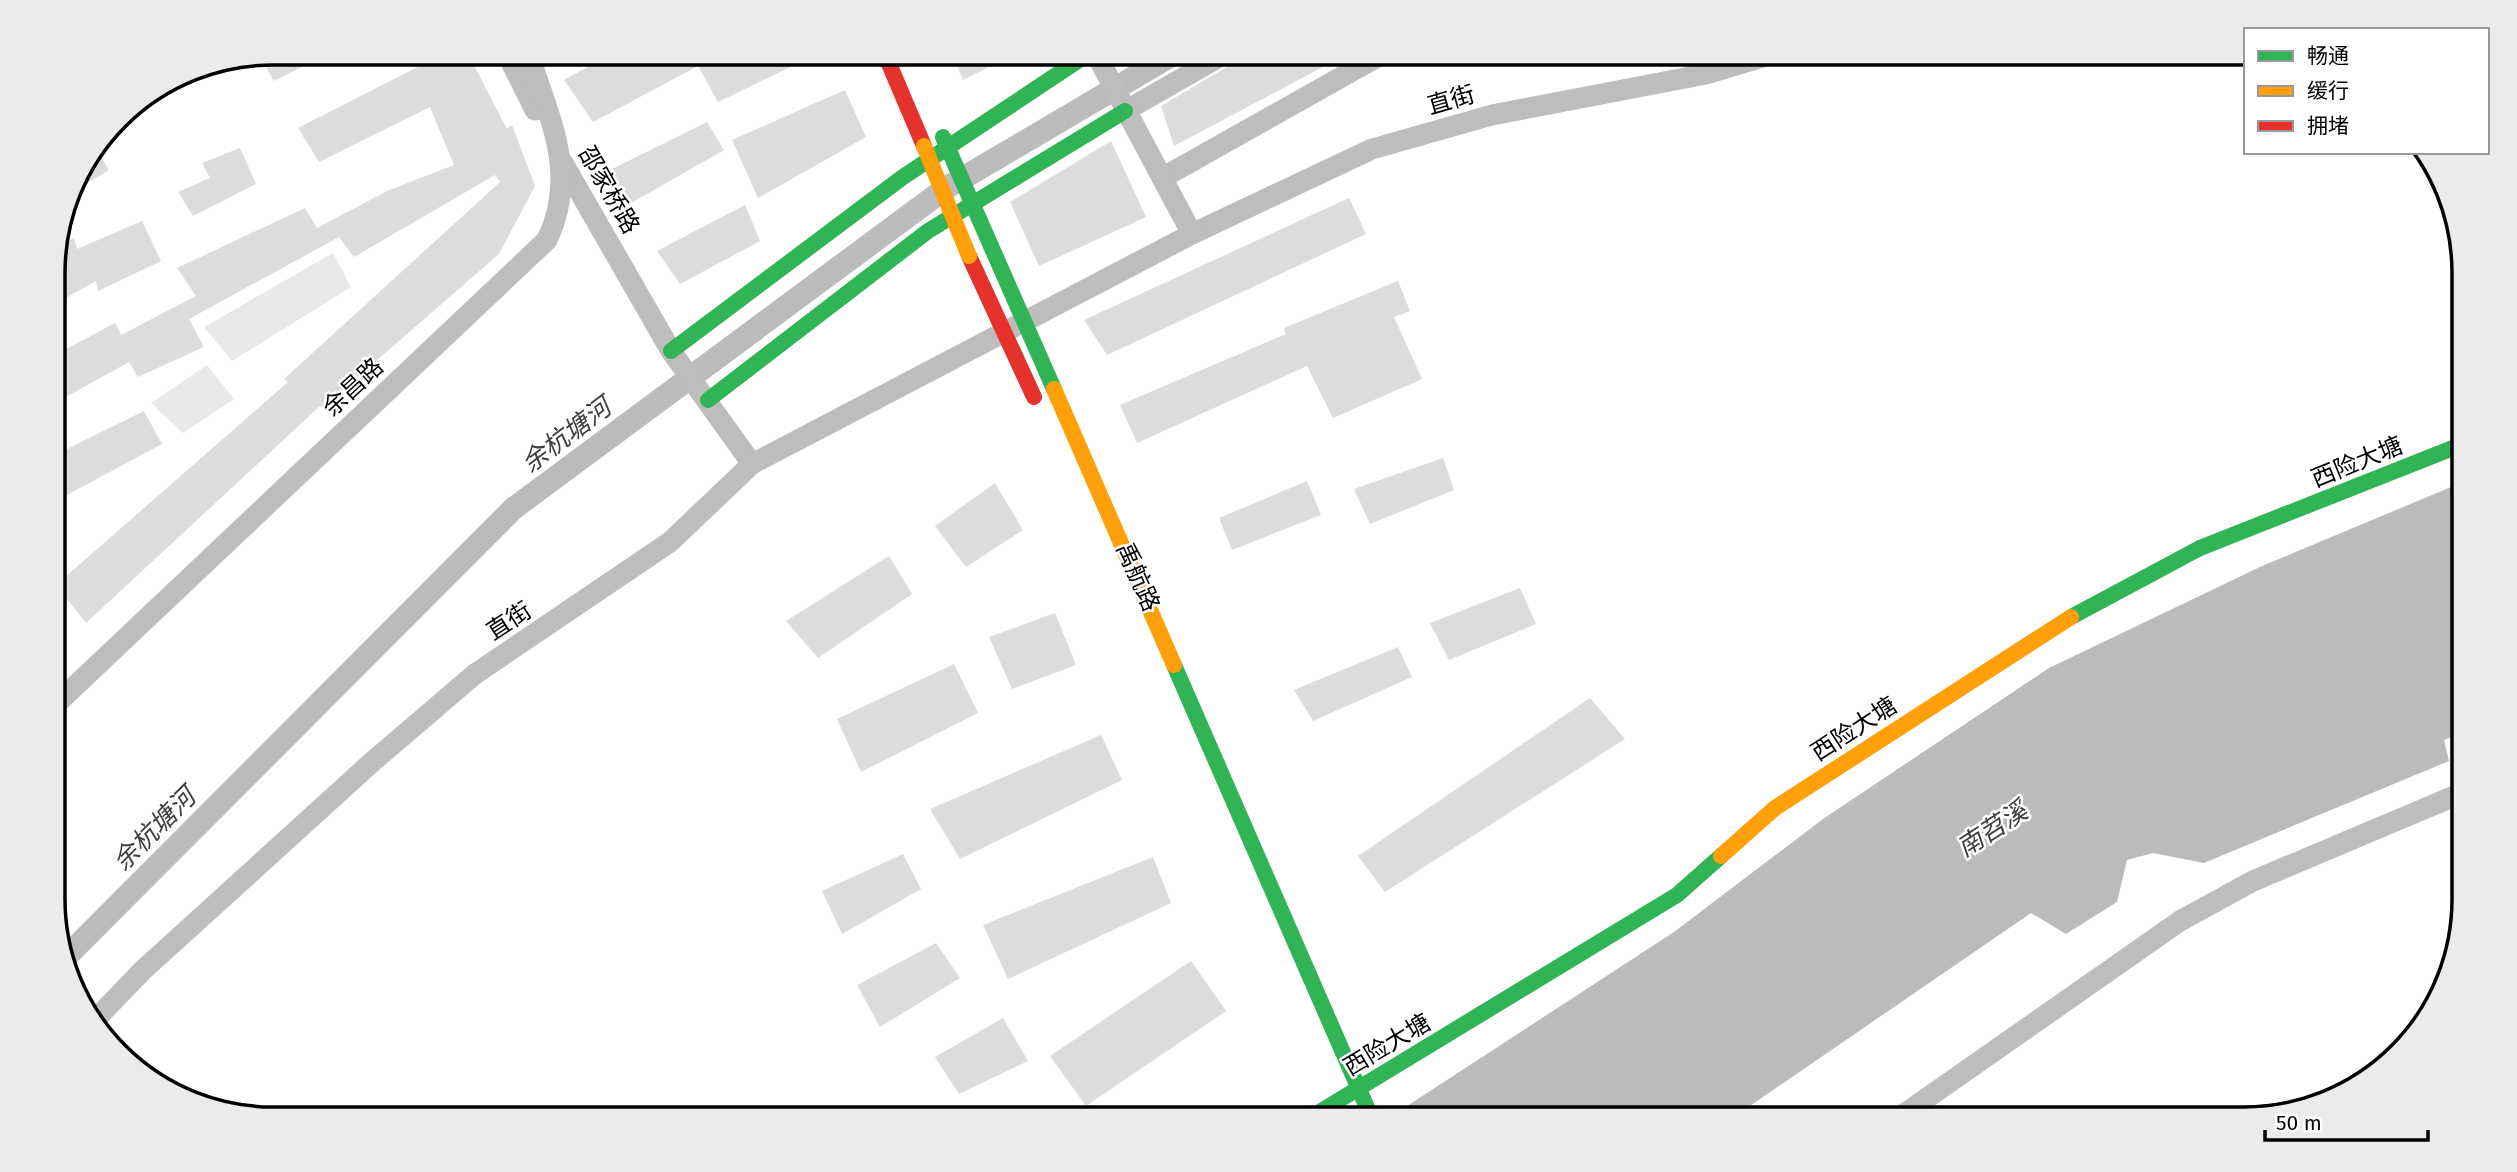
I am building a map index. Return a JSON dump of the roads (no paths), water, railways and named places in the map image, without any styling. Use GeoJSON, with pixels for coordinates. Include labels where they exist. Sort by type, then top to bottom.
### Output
{"type":"FeatureCollection","features":[{"type":"Feature","properties":{"kind":"street","name":"邵家桥路"},"geometry":{"type":"LineString","coordinates":[[513,65],[562,160],[671,351],[752,464]]}},
{"type":"Feature","properties":{"kind":"street","name":"余昌路"},"geometry":{"type":"LineString","coordinates":[[65,696],[547,240],[561,199],[562,160],[532,65]]}},
{"type":"Feature","properties":{"kind":"street"},"geometry":{"type":"LineString","coordinates":[[890,65],[969,256],[1037,403]]}},
{"type":"Feature","properties":{"kind":"street"},"geometry":{"type":"LineString","coordinates":[[671,351],[903,177],[1073,65]]}},
{"type":"Feature","properties":{"kind":"street"},"geometry":{"type":"LineString","coordinates":[[1100,65],[1192,234]]}},
{"type":"Feature","properties":{"kind":"street"},"geometry":{"type":"LineString","coordinates":[[708,400],[928,231],[1123,108],[1204,65]]}},
{"type":"Feature","properties":{"kind":"street"},"geometry":{"type":"LineString","coordinates":[[1162,178],[1363,65]]}},
{"type":"Feature","properties":{"kind":"street","name":"直街"},"geometry":{"type":"LineString","coordinates":[[101,1015],[192,925],[371,763],[475,674],[670,542],[752,464],[1192,234],[1372,149],[1492,115],[1706,74],[1736,65]]}},
{"type":"Feature","properties":{"kind":"street"},"geometry":{"type":"LineString","coordinates":[[940,132],[1367,1107]]}},
{"type":"Feature","properties":{"kind":"street","name":"西险大塘"},"geometry":{"type":"LineString","coordinates":[[1328,1107],[1677,895],[1775,808],[2051,627],[2200,548],[2452,448]]}},
{"type":"Feature","properties":{"kind":"street"},"geometry":{"type":"LineString","coordinates":[[1914,1107],[2180,920],[2253,881],[2452,797]]}},
{"type":"Feature","properties":{"kind":"street"},"geometry":{"type":"LineString","coordinates":[[1335,1081],[1346,1107]]}},
{"type":"Feature","properties":{"kind":"water","name":"南苕溪"},"geometry":{"type":"Polygon","coordinates":[[[2452,487],[2452,737],[2444,740],[2449,761],[2204,863],[2153,853],[2127,860],[2117,902],[2066,934],[2031,913],[1748,1107],[1405,1107],[1674,932],[1823,819],[2049,668],[2262,566],[2452,487]]]}},
{"type":"Feature","properties":{"kind":"waterway","name":"余杭塘河"},"geometry":{"type":"LineString","coordinates":[[72,951],[514,508],[946,188],[1155,65]]}}]}
